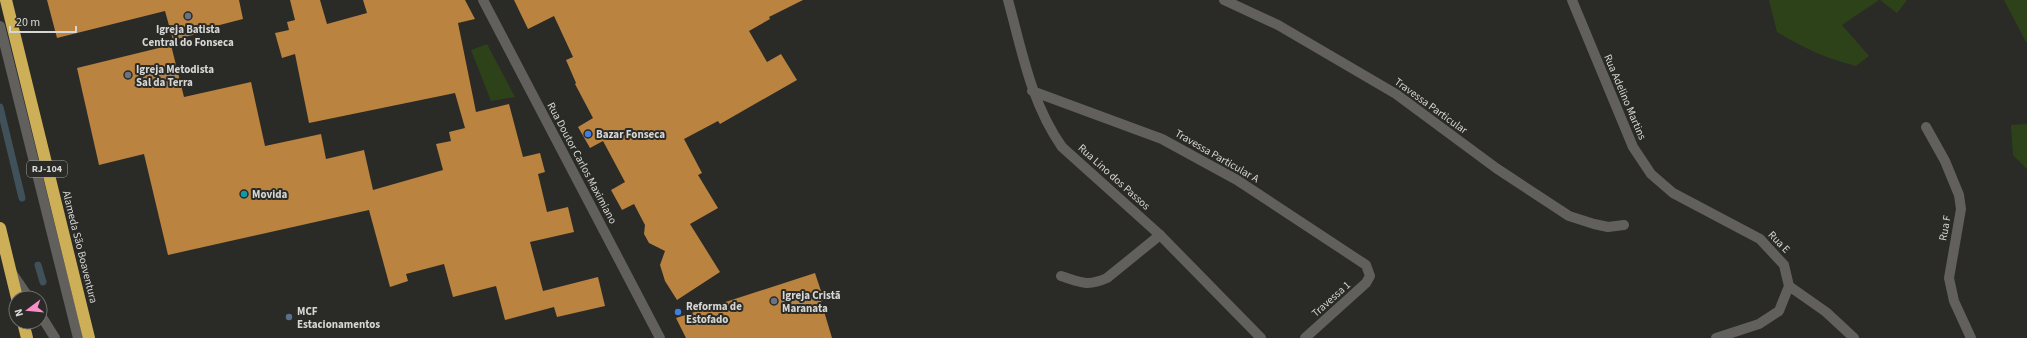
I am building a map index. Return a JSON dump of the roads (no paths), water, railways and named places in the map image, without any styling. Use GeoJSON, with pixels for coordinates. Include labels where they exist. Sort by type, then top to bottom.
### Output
{"type":"FeatureCollection","features":[{"type":"Feature","properties":{"kind":"highway","name":"Alameda São Boaventura"},"geometry":{"type":"LineString","coordinates":[[6,0],[89,338]]}},
{"type":"Feature","properties":{"kind":"highway"},"geometry":{"type":"LineString","coordinates":[[0,228],[15,290]]}},
{"type":"Feature","properties":{"kind":"street","name":"Rua Doutor Carlos Maximiano"},"geometry":{"type":"LineString","coordinates":[[483,0],[660,338]]}},
{"type":"Feature","properties":{"kind":"street","name":"Rua Lino dos Passos"},"geometry":{"type":"LineString","coordinates":[[1008,0],[1032,91],[1053,134],[1062,147],[1160,235],[1261,338]]}},
{"type":"Feature","properties":{"kind":"street","name":"Travessa Particular"},"geometry":{"type":"LineString","coordinates":[[1224,0],[1278,25],[1396,94],[1496,168],[1569,216],[1608,227],[1624,225]]}},
{"type":"Feature","properties":{"kind":"street","name":"Rua Adelino Martins"},"geometry":{"type":"LineString","coordinates":[[1572,0],[1633,147],[1651,174],[1673,193]]}},
{"type":"Feature","properties":{"kind":"street"},"geometry":{"type":"LineString","coordinates":[[0,26],[78,338]]}},
{"type":"Feature","properties":{"kind":"street","name":"Travessa Particular A"},"geometry":{"type":"LineString","coordinates":[[1032,91],[1135,128],[1169,142],[1237,180],[1366,265],[1370,276]]}},
{"type":"Feature","properties":{"kind":"street","name":"Rua F"},"geometry":{"type":"LineString","coordinates":[[1926,127],[1945,161],[1959,195],[1961,209],[1949,278],[1954,301],[1971,338]]}},
{"type":"Feature","properties":{"kind":"street","name":"Rua E"},"geometry":{"type":"LineString","coordinates":[[1673,193],[1760,239],[1784,265],[1789,286]]}},
{"type":"Feature","properties":{"kind":"street"},"geometry":{"type":"LineString","coordinates":[[1061,276],[1089,285],[1098,282],[1107,278],[1160,235]]}},
{"type":"Feature","properties":{"kind":"street"},"geometry":{"type":"LineString","coordinates":[[10,270],[24,290]]}},
{"type":"Feature","properties":{"kind":"street","name":"Travessa 1"},"geometry":{"type":"LineString","coordinates":[[1305,338],[1366,283],[1370,276]]}},
{"type":"Feature","properties":{"kind":"street"},"geometry":{"type":"LineString","coordinates":[[1716,338],[1759,324],[1779,310],[1789,286],[1826,312],[1854,338]]}},
{"type":"Feature","properties":{"kind":"street"},"geometry":{"type":"LineString","coordinates":[[48,327],[55,338]]}},
{"type":"Feature","properties":{"kind":"waterway"},"geometry":{"type":"LineString","coordinates":[[0,107],[22,198]]}},
{"type":"Feature","properties":{"kind":"waterway"},"geometry":{"type":"LineString","coordinates":[[38,265],[43,282]]}},
{"type":"Feature","properties":{"kind":"place","name":"Igreja Batista Central do Fonseca"},"geometry":{"type":"Point","coordinates":[188,16]}},
{"type":"Feature","properties":{"kind":"place","name":"Igreja Metodista Sal da Terra"},"geometry":{"type":"Point","coordinates":[128,75]}},
{"type":"Feature","properties":{"kind":"place","name":"Bazar Fonseca"},"geometry":{"type":"Point","coordinates":[588,134]}},
{"type":"Feature","properties":{"kind":"place","name":"Movida"},"geometry":{"type":"Point","coordinates":[244,194]}},
{"type":"Feature","properties":{"kind":"place","name":"Igreja Cristã Maranata"},"geometry":{"type":"Point","coordinates":[774,301]}},
{"type":"Feature","properties":{"kind":"place","name":"Reforma de Estofado"},"geometry":{"type":"Point","coordinates":[678,312]}},
{"type":"Feature","properties":{"kind":"place","name":"MCF Estacionamentos"},"geometry":{"type":"Point","coordinates":[289,317]}}]}
